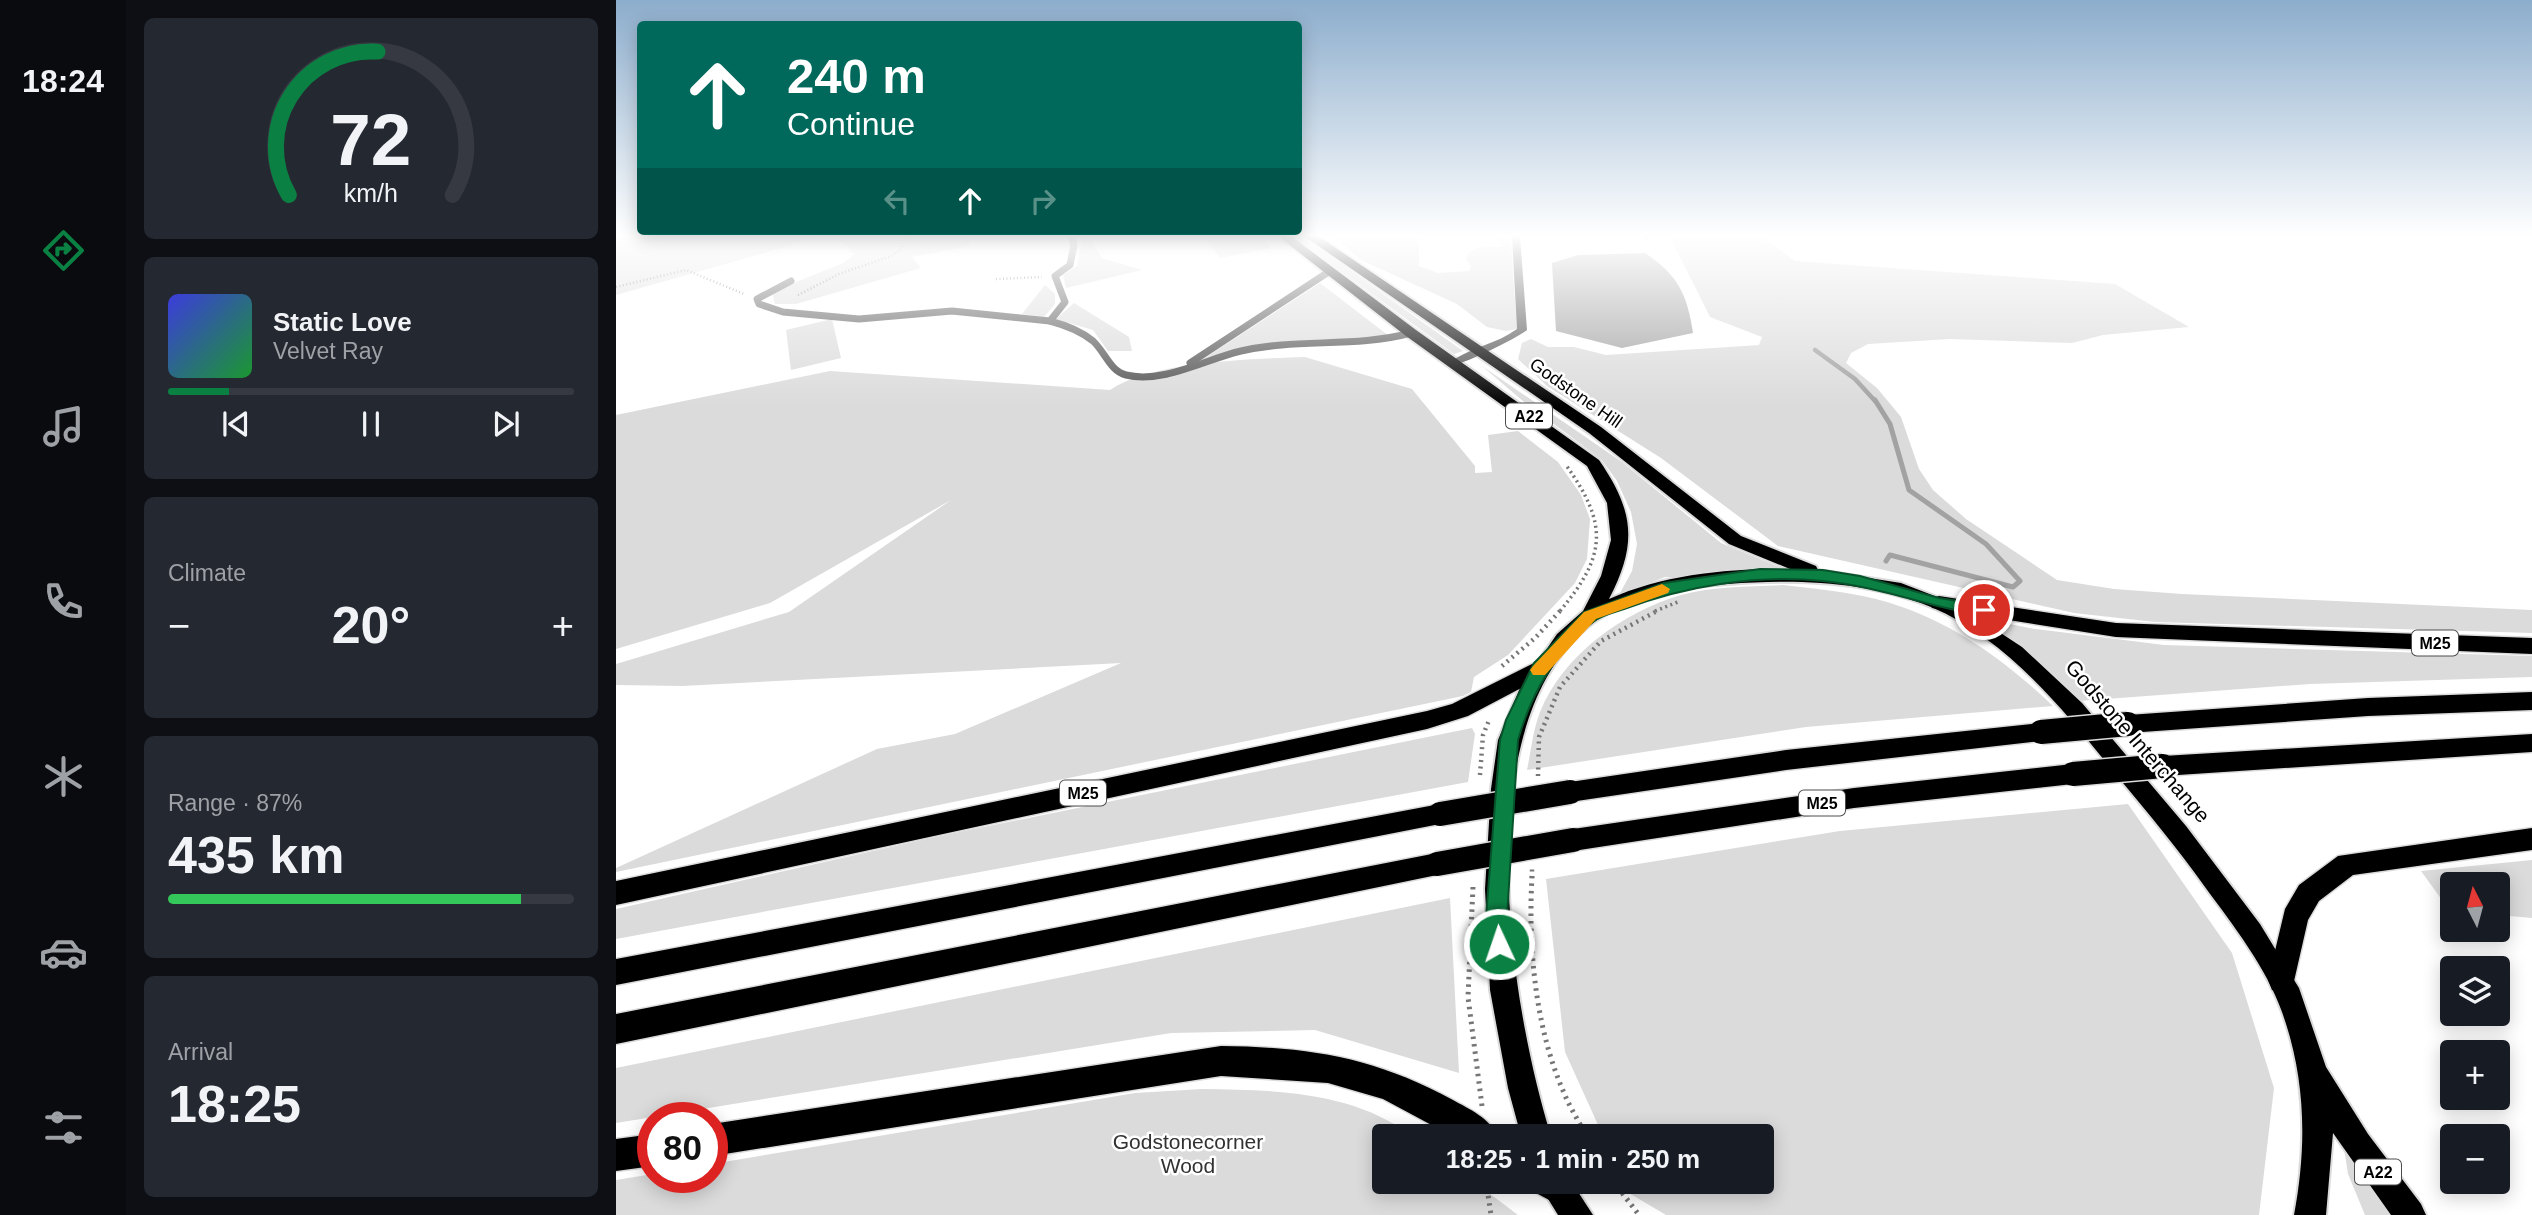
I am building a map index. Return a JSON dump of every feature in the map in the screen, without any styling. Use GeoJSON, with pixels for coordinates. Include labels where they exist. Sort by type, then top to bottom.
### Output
{"type":"FeatureCollection","features":[{"type":"Feature","properties":{"kind":"highway","name":"A22"},"geometry":{"type":"LineString","coordinates":[[1358,293],[1570,445],[1593,463],[1612,488],[1622,531],[1615,571],[1590,615]]}},
{"type":"Feature","properties":{"kind":"highway","name":"Godstone Hill"},"geometry":{"type":"LineString","coordinates":[[1392,293],[1595,430],[1735,540],[1823,575]]}},
{"type":"Feature","properties":{"kind":"highway","name":"Godstone Interchange"},"geometry":{"type":"LineString","coordinates":[[1532,1124],[1522,1095],[1504,998],[1497,917],[1509,740],[1514,720],[1540,668],[1590,615],[1664,589],[1760,574],[1823,575],[1903,591],[1939,603],[1997,638],[2064,697],[2194,850],[2282,980],[2299,1018],[2315,1074],[2320,1168],[2310,1215]]}},
{"type":"Feature","properties":{"kind":"highway","name":"M25"},"geometry":{"type":"LineString","coordinates":[[1939,603],[2140,632],[2532,646]]}},
{"type":"Feature","properties":{"kind":"highway","name":"M25"},"geometry":{"type":"LineString","coordinates":[[616,892],[1427,720],[1460,710],[1540,668]]}},
{"type":"Feature","properties":{"kind":"highway"},"geometry":{"type":"LineString","coordinates":[[616,972],[1440,814],[1786,760],[2128,724],[2343,709],[2532,701]]}},
{"type":"Feature","properties":{"kind":"highway","name":"M25"},"geometry":{"type":"LineString","coordinates":[[616,1029],[1437,863],[1854,798],[2164,766],[2532,743]]}},
{"type":"Feature","properties":{"kind":"highway"},"geometry":{"type":"LineString","coordinates":[[2282,980],[2295,918],[2309,893],[2347,864],[2532,839]]}},
{"type":"Feature","properties":{"kind":"highway"},"geometry":{"type":"LineString","coordinates":[[728,1138],[1221,1061],[1293,1061],[1352,1070],[1410,1092],[1462,1124]]}},
{"type":"Feature","properties":{"kind":"highway","name":"A22"},"geometry":{"type":"LineString","coordinates":[[2315,1074],[2357,1145],[2410,1215]]}},
{"type":"Feature","properties":{"kind":"highway"},"geometry":{"type":"LineString","coordinates":[[616,1156],[637,1153]]}},
{"type":"Feature","properties":{"kind":"highway"},"geometry":{"type":"LineString","coordinates":[[1560,1194],[1577,1215]]}},
{"type":"Feature","properties":{"kind":"street"},"geometry":{"type":"LineString","coordinates":[[1454,364],[1522,330],[1520,293]]}},
{"type":"Feature","properties":{"kind":"lane"},"geometry":{"type":"LineString","coordinates":[[765,293],[757,299],[765,307],[859,319],[952,311],[1050,321],[1082,334],[1096,344],[1119,373],[1140,377],[1250,349],[1374,342],[1411,333]]}},
{"type":"Feature","properties":{"kind":"lane"},"geometry":{"type":"LineString","coordinates":[[1050,321],[1065,302],[1061,293]]}},
{"type":"Feature","properties":{"kind":"lane"},"geometry":{"type":"LineString","coordinates":[[1184,367],[1297,293]]}},
{"type":"Feature","properties":{"kind":"path"},"geometry":{"type":"LineString","coordinates":[[742,293],[749,312],[797,293]]}},
{"type":"Feature","properties":{"kind":"path"},"geometry":{"type":"LineString","coordinates":[[1561,386],[1581,399]]}},
{"type":"Feature","properties":{"kind":"path"},"geometry":{"type":"LineString","coordinates":[[1498,669],[1546,625],[1580,587],[1591,567],[1597,520],[1588,495],[1563,461]]}},
{"type":"Feature","properties":{"kind":"path"},"geometry":{"type":"LineString","coordinates":[[1538,785],[1539,737],[1560,687],[1601,640],[1646,615],[1686,598]]}},
{"type":"Feature","properties":{"kind":"path"},"geometry":{"type":"LineString","coordinates":[[1533,864],[1530,904],[1542,1018],[1563,1091],[1580,1124]]}},
{"type":"Feature","properties":{"kind":"path"},"geometry":{"type":"LineString","coordinates":[[1488,1194],[1491,1215]]}},
{"type":"Feature","properties":{"kind":"path"},"geometry":{"type":"LineString","coordinates":[[1622,1194],[1639,1215]]}},
{"type":"Feature","properties":{"kind":"green space"},"geometry":{"type":"Polygon","coordinates":[[[772,293],[835,293],[796,304],[775,304],[772,293]]]}},
{"type":"Feature","properties":{"kind":"green space"},"geometry":{"type":"Polygon","coordinates":[[[1039,293],[1055,294],[1055,304],[1044,317],[1022,314],[1039,293]]]}},
{"type":"Feature","properties":{"kind":"green space"},"geometry":{"type":"Polygon","coordinates":[[[1305,293],[1333,293],[1389,336],[1250,345],[1200,361],[1305,293]]]}},
{"type":"Feature","properties":{"kind":"green space"},"geometry":{"type":"Polygon","coordinates":[[[1370,293],[1381,293],[1463,351],[1454,354],[1370,293]]]}},
{"type":"Feature","properties":{"kind":"green space"},"geometry":{"type":"Polygon","coordinates":[[[1432,293],[1514,293],[1517,329],[1506,331],[1487,327],[1457,304],[1432,293]]]}},
{"type":"Feature","properties":{"kind":"green space"},"geometry":{"type":"Polygon","coordinates":[[[1698,293],[2130,293],[2189,327],[2103,335],[2072,343],[1950,339],[1868,344],[1851,353],[1846,363],[1877,388],[1901,417],[1919,469],[1933,490],[1966,519],[2057,580],[2114,589],[2182,594],[2532,610],[2532,633],[2155,622],[2074,613],[1778,546],[1661,458],[1547,386],[1518,359],[1522,343],[1531,339],[1548,347],[1574,347],[1606,355],[1759,345],[1762,337],[1710,317],[1698,293]]]}},
{"type":"Feature","properties":{"kind":"green space"},"geometry":{"type":"Polygon","coordinates":[[[1074,303],[1129,337],[1132,351],[1108,351],[1093,330],[1056,319],[1074,303]]]}},
{"type":"Feature","properties":{"kind":"green space"},"geometry":{"type":"Polygon","coordinates":[[[832,319],[841,358],[791,370],[786,330],[832,319]]]}},
{"type":"Feature","properties":{"kind":"green space"},"geometry":{"type":"Polygon","coordinates":[[[1305,357],[1412,389],[1475,466],[1475,473],[1492,472],[1488,435],[1518,431],[1558,462],[1581,495],[1590,519],[1587,559],[1575,583],[1508,655],[1474,677],[1471,692],[1463,696],[616,872],[616,868],[877,749],[955,734],[1121,663],[682,686],[616,685],[616,664],[789,612],[951,500],[770,603],[616,649],[616,415],[830,371],[1110,390],[1128,380],[1176,367],[1305,357]]]}},
{"type":"Feature","properties":{"kind":"green space"},"geometry":{"type":"Polygon","coordinates":[[[1482,366],[1622,462],[1721,543],[1784,569],[1692,578],[1665,577],[1619,595],[1632,571],[1637,544],[1631,512],[1617,481],[1601,459],[1524,402],[1482,366]]]}},
{"type":"Feature","properties":{"kind":"green space"},"geometry":{"type":"Polygon","coordinates":[[[1783,585],[1875,599],[1926,617],[1966,637],[2020,676],[2053,706],[1806,727],[1527,770],[1540,712],[1550,691],[1579,654],[1597,638],[1638,612],[1681,595],[1718,588],[1783,585]]]}},
{"type":"Feature","properties":{"kind":"green space"},"geometry":{"type":"Polygon","coordinates":[[[1971,616],[2029,628],[2164,645],[2532,656],[2532,677],[2310,684],[2079,701],[2025,650],[1971,616]]]}},
{"type":"Feature","properties":{"kind":"green space"},"geometry":{"type":"Polygon","coordinates":[[[1472,728],[1475,734],[1468,782],[616,939],[616,909],[944,835],[1472,728]]]}},
{"type":"Feature","properties":{"kind":"green space"},"geometry":{"type":"Polygon","coordinates":[[[2128,804],[2232,953],[2274,1088],[2259,1215],[1666,1215],[1631,1194],[1774,1194],[1774,1124],[1598,1124],[1565,1052],[1546,879],[1840,831],[2128,804]]]}},
{"type":"Feature","properties":{"kind":"green space"},"geometry":{"type":"Polygon","coordinates":[[[2532,860],[2532,918],[2510,916],[2510,872],[2440,872],[2440,897],[2421,871],[2532,860]]]}},
{"type":"Feature","properties":{"kind":"green space"},"geometry":{"type":"Polygon","coordinates":[[[1450,898],[1459,1073],[1315,1030],[1171,1033],[728,1105],[728,1102],[637,1102],[637,1120],[616,1123],[616,1068],[1450,898]]]}},
{"type":"Feature","properties":{"kind":"green space","name":"Godstonecorner Wood"},"geometry":{"type":"Polygon","coordinates":[[[1202,1089],[1257,1090],[1339,1102],[1394,1124],[1372,1124],[1372,1194],[1490,1194],[1518,1215],[616,1215],[616,1180],[637,1177],[637,1193],[728,1193],[728,1161],[1135,1093],[1202,1089]]]}},
{"type":"Feature","properties":{"kind":"green space"},"geometry":{"type":"Polygon","coordinates":[[[2344,1148],[2352,1151],[2391,1215],[2365,1215],[2348,1174],[2344,1148]]]}},
{"type":"Feature","properties":{"kind":"shaded area"},"geometry":{"type":"Polygon","coordinates":[[[1554,293],[1682,293],[1693,333],[1622,348],[1556,331],[1554,293]]]}},
{"type":"Feature","properties":{"kind":"waterway"},"geometry":{"type":"LineString","coordinates":[[1815,350],[1855,379],[1876,402]]}},
{"type":"Feature","properties":{"kind":"waterway"},"geometry":{"type":"LineString","coordinates":[[1875,400],[1890,424],[1909,490],[1986,544],[2020,581],[2013,587],[1890,555],[1886,561]]}},
{"type":"Feature","properties":{"kind":"slow traffic"},"geometry":{"type":"LineString","coordinates":[[1539,670],[1590,615],[1662,589]]}},
{"type":"Feature","properties":{"kind":"route"},"geometry":{"type":"LineString","coordinates":[[1499,944],[1497,917],[1505,762],[1514,720],[1540,668],[1590,615],[1664,589],[1760,574],[1823,575],[1903,591],[1939,603],[1984,610]]}}]}
